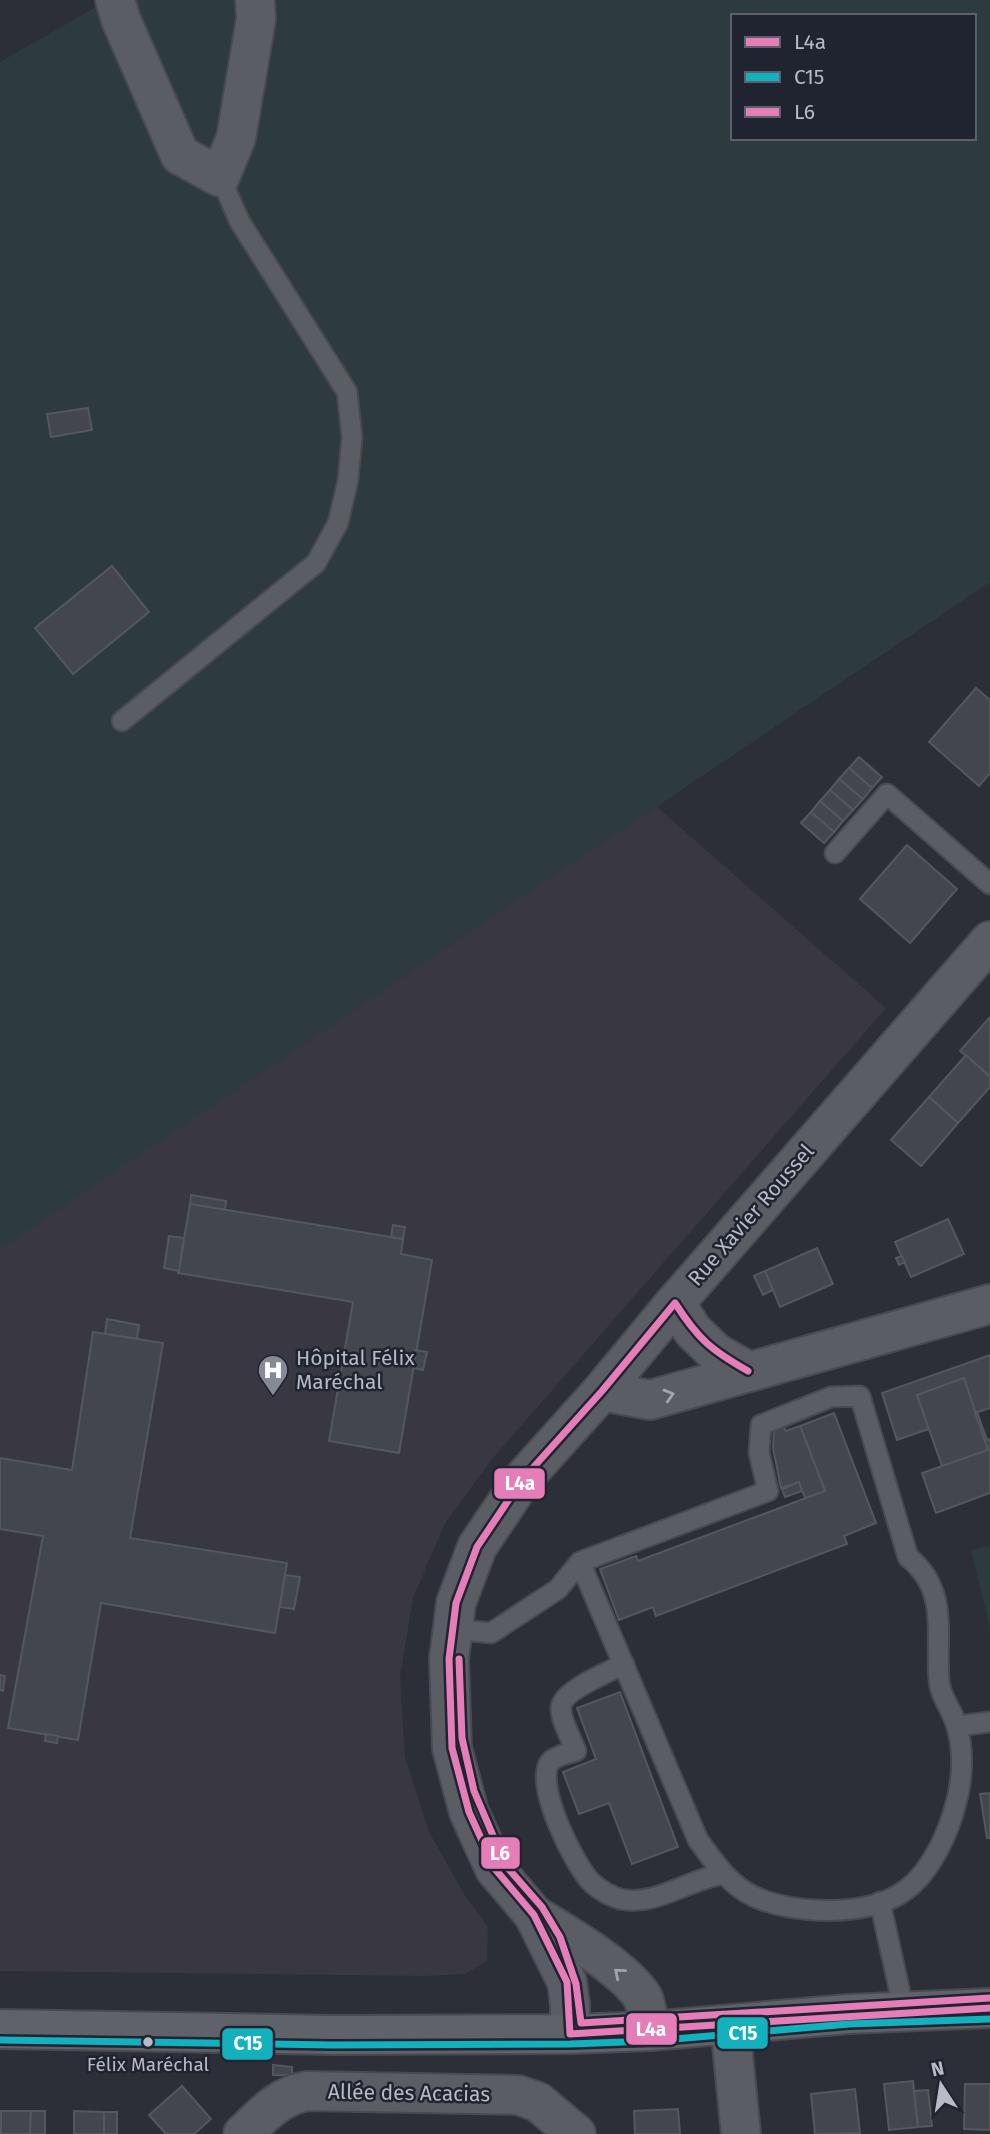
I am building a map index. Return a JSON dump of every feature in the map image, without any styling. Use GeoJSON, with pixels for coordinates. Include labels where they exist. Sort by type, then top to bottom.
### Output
{"type":"FeatureCollection","features":[{"type":"Feature","properties":{"kind":"street"},"geometry":{"type":"LineString","coordinates":[[115,0],[121,20],[180,155],[220,177],[236,138],[256,19],[255,0]]}},
{"type":"Feature","properties":{"kind":"street","name":"Rue Xavier Roussel"},"geometry":{"type":"LineString","coordinates":[[570,2034],[567,1982],[534,1914],[495,1869],[469,1812],[452,1748],[449,1659],[456,1603],[477,1548],[522,1480],[990,942]]}},
{"type":"Feature","properties":{"kind":"street"},"geometry":{"type":"LineString","coordinates":[[675,1303],[693,1331],[716,1353],[748,1371]]}},
{"type":"Feature","properties":{"kind":"street"},"geometry":{"type":"LineString","coordinates":[[602,1391],[650,1400],[990,1304]]}},
{"type":"Feature","properties":{"kind":"street","name":"Rue Xavier Roussel"},"geometry":{"type":"LineString","coordinates":[[534,1914],[587,1947],[635,1987],[644,2001],[650,2031]]}},
{"type":"Feature","properties":{"kind":"street"},"geometry":{"type":"LineString","coordinates":[[0,2029],[333,2035],[570,2034],[650,2031],[904,2011],[990,2008]]}},
{"type":"Feature","properties":{"kind":"street"},"geometry":{"type":"LineString","coordinates":[[730,2025],[741,2134]]}},
{"type":"Feature","properties":{"kind":"street","name":"Allée des Acacias"},"geometry":{"type":"LineString","coordinates":[[243,2134],[276,2103],[292,2094],[307,2091],[518,2095],[538,2102],[576,2134]]}},
{"type":"Feature","properties":{"kind":"lane"},"geometry":{"type":"LineString","coordinates":[[122,722],[316,563],[338,523],[348,480],[352,438],[347,392],[240,222],[220,177]]}},
{"type":"Feature","properties":{"kind":"lane"},"geometry":{"type":"LineString","coordinates":[[835,852],[887,794],[990,884]]}},
{"type":"Feature","properties":{"kind":"lane"},"geometry":{"type":"LineString","coordinates":[[453,1629],[491,1633],[558,1589],[580,1562],[768,1491],[759,1453],[761,1425],[831,1397],[860,1396],[908,1557],[926,1576],[938,1604],[941,1694],[950,1707],[957,1726],[961,1770],[956,1803],[945,1834],[926,1868],[906,1890],[880,1902],[844,1910],[813,1910],[781,1906],[751,1896],[723,1874],[698,1840],[580,1562]]}},
{"type":"Feature","properties":{"kind":"lane"},"geometry":{"type":"LineString","coordinates":[[624,1664],[568,1694],[561,1703],[561,1711],[576,1751],[552,1760],[546,1770],[548,1794],[558,1823],[590,1882],[619,1898],[633,1901],[653,1898],[723,1874]]}},
{"type":"Feature","properties":{"kind":"lane"},"geometry":{"type":"LineString","coordinates":[[957,1726],[990,1722]]}},
{"type":"Feature","properties":{"kind":"lane"},"geometry":{"type":"LineString","coordinates":[[880,1902],[904,2011]]}},
{"type":"Feature","properties":{"kind":"shaded area"},"geometry":{"type":"Polygon","coordinates":[[[108,0],[990,0],[990,582],[0,1249],[0,62],[108,0]]]}},
{"type":"Feature","properties":{"kind":"shaded area","name":"Hôpital Félix Maréchal"},"geometry":{"type":"Polygon","coordinates":[[[632,785],[886,1008],[492,1459],[445,1523],[413,1598],[400,1677],[405,1757],[429,1832],[464,1894],[488,1927],[487,1961],[465,1974],[425,1976],[0,1971],[0,1184],[632,785]]]}},
{"type":"Feature","properties":{"kind":"shaded area"},"geometry":{"type":"Polygon","coordinates":[[[990,1546],[990,1628],[971,1550],[990,1546]]]}},
{"type":"Feature","properties":{"kind":"building"},"geometry":{"type":"Polygon","coordinates":[[[88,408],[92,430],[51,437],[47,414],[88,408]]]}},
{"type":"Feature","properties":{"kind":"building"},"geometry":{"type":"Polygon","coordinates":[[[112,566],[149,612],[73,674],[35,628],[112,566]]]}},
{"type":"Feature","properties":{"kind":"building"},"geometry":{"type":"Polygon","coordinates":[[[976,688],[990,700],[990,773],[979,786],[929,742],[976,688]]]}},
{"type":"Feature","properties":{"kind":"building"},"geometry":{"type":"Polygon","coordinates":[[[859,757],[882,777],[872,788],[849,768],[859,757]]]}},
{"type":"Feature","properties":{"kind":"building"},"geometry":{"type":"Polygon","coordinates":[[[849,768],[872,788],[863,799],[839,779],[849,768]]]}},
{"type":"Feature","properties":{"kind":"building"},"geometry":{"type":"Polygon","coordinates":[[[839,779],[863,799],[853,810],[830,790],[839,779]]]}},
{"type":"Feature","properties":{"kind":"building"},"geometry":{"type":"Polygon","coordinates":[[[830,790],[853,810],[843,821],[820,801],[830,790]]]}},
{"type":"Feature","properties":{"kind":"building"},"geometry":{"type":"Polygon","coordinates":[[[820,801],[843,821],[834,832],[811,812],[820,801]]]}},
{"type":"Feature","properties":{"kind":"building"},"geometry":{"type":"Polygon","coordinates":[[[811,812],[834,832],[824,843],[801,823],[811,812]]]}},
{"type":"Feature","properties":{"kind":"building"},"geometry":{"type":"Polygon","coordinates":[[[907,845],[957,889],[910,943],[860,899],[907,845]]]}},
{"type":"Feature","properties":{"kind":"building"},"geometry":{"type":"Polygon","coordinates":[[[990,1017],[990,1076],[960,1051],[990,1017]]]}},
{"type":"Feature","properties":{"kind":"building"},"geometry":{"type":"Polygon","coordinates":[[[966,1055],[990,1077],[990,1087],[958,1123],[929,1097],[966,1055]]]}},
{"type":"Feature","properties":{"kind":"building"},"geometry":{"type":"Polygon","coordinates":[[[929,1097],[958,1123],[921,1166],[891,1140],[929,1097]]]}},
{"type":"Feature","properties":{"kind":"building"},"geometry":{"type":"Polygon","coordinates":[[[191,1195],[226,1201],[225,1210],[190,1204],[191,1195]]]}},
{"type":"Feature","properties":{"kind":"building"},"geometry":{"type":"Polygon","coordinates":[[[190,1204],[403,1239],[401,1254],[432,1260],[399,1453],[329,1441],[353,1302],[178,1273],[190,1204]]]}},
{"type":"Feature","properties":{"kind":"building"},"geometry":{"type":"Polygon","coordinates":[[[948,1219],[964,1254],[911,1277],[895,1242],[948,1219]]]}},
{"type":"Feature","properties":{"kind":"building"},"geometry":{"type":"Polygon","coordinates":[[[393,1225],[405,1227],[403,1239],[391,1237],[393,1225]]]}},
{"type":"Feature","properties":{"kind":"building"},"geometry":{"type":"Polygon","coordinates":[[[169,1236],[184,1238],[179,1271],[164,1268],[169,1236]]]}},
{"type":"Feature","properties":{"kind":"building"},"geometry":{"type":"Polygon","coordinates":[[[817,1248],[833,1284],[780,1307],[765,1271],[817,1248]]]}},
{"type":"Feature","properties":{"kind":"building"},"geometry":{"type":"Polygon","coordinates":[[[902,1256],[905,1262],[899,1265],[896,1258],[902,1256]]]}},
{"type":"Feature","properties":{"kind":"building"},"geometry":{"type":"Polygon","coordinates":[[[765,1271],[773,1290],[763,1295],[754,1276],[765,1271]]]}},
{"type":"Feature","properties":{"kind":"building"},"geometry":{"type":"Polygon","coordinates":[[[107,1319],[139,1325],[137,1339],[105,1334],[107,1319]]]}},
{"type":"Feature","properties":{"kind":"building"},"geometry":{"type":"Polygon","coordinates":[[[93,1332],[163,1343],[130,1538],[287,1563],[275,1633],[101,1603],[78,1740],[8,1728],[43,1536],[0,1529],[0,1458],[72,1470],[93,1332]]]}},
{"type":"Feature","properties":{"kind":"building"},"geometry":{"type":"Polygon","coordinates":[[[416,1350],[427,1352],[423,1370],[413,1368],[416,1350]]]}},
{"type":"Feature","properties":{"kind":"building"},"geometry":{"type":"Polygon","coordinates":[[[990,1355],[990,1408],[975,1413],[964,1378],[917,1395],[929,1429],[897,1440],[882,1393],[990,1355]]]}},
{"type":"Feature","properties":{"kind":"building"},"geometry":{"type":"Polygon","coordinates":[[[964,1378],[988,1450],[942,1466],[917,1395],[964,1378]]]}},
{"type":"Feature","properties":{"kind":"building"},"geometry":{"type":"Polygon","coordinates":[[[977,1412],[987,1440],[990,1439],[990,1493],[936,1513],[922,1473],[988,1450],[975,1413],[977,1412]]]}},
{"type":"Feature","properties":{"kind":"building"},"geometry":{"type":"Polygon","coordinates":[[[834,1413],[876,1523],[844,1536],[847,1544],[656,1616],[653,1607],[619,1620],[600,1569],[636,1556],[638,1561],[825,1491],[800,1426],[834,1413]]]}},
{"type":"Feature","properties":{"kind":"building"},"geometry":{"type":"Polygon","coordinates":[[[800,1426],[825,1491],[805,1498],[799,1482],[781,1488],[773,1448],[774,1431],[784,1427],[786,1431],[800,1426]]]}},
{"type":"Feature","properties":{"kind":"building"},"geometry":{"type":"Polygon","coordinates":[[[799,1482],[802,1491],[785,1497],[782,1489],[799,1482]]]}},
{"type":"Feature","properties":{"kind":"building"},"geometry":{"type":"Polygon","coordinates":[[[285,1575],[300,1577],[294,1609],[280,1607],[285,1575]]]}},
{"type":"Feature","properties":{"kind":"building"},"geometry":{"type":"Polygon","coordinates":[[[0,1675],[5,1676],[3,1691],[0,1690],[0,1675]]]}},
{"type":"Feature","properties":{"kind":"building"},"geometry":{"type":"Polygon","coordinates":[[[620,1692],[678,1847],[632,1864],[609,1803],[579,1814],[563,1772],[596,1759],[577,1708],[620,1692]]]}},
{"type":"Feature","properties":{"kind":"building"},"geometry":{"type":"Polygon","coordinates":[[[46,1734],[58,1736],[57,1743],[45,1741],[46,1734]]]}},
{"type":"Feature","properties":{"kind":"building"},"geometry":{"type":"Polygon","coordinates":[[[990,1793],[990,1838],[987,1838],[980,1794],[990,1793]]]}},
{"type":"Feature","properties":{"kind":"building"},"geometry":{"type":"Polygon","coordinates":[[[273,2065],[292,2067],[292,2075],[273,2075],[273,2065]]]}},
{"type":"Feature","properties":{"kind":"building"},"geometry":{"type":"Polygon","coordinates":[[[913,2081],[918,2127],[889,2130],[884,2084],[913,2081]]]}},
{"type":"Feature","properties":{"kind":"building"},"geometry":{"type":"Polygon","coordinates":[[[965,2084],[990,2084],[990,2130],[964,2129],[965,2084]]]}},
{"type":"Feature","properties":{"kind":"building"},"geometry":{"type":"Polygon","coordinates":[[[182,2086],[211,2119],[194,2134],[166,2134],[149,2115],[182,2086]]]}},
{"type":"Feature","properties":{"kind":"building"},"geometry":{"type":"Polygon","coordinates":[[[855,2089],[860,2133],[815,2134],[811,2094],[855,2089]]]}},
{"type":"Feature","properties":{"kind":"building"},"geometry":{"type":"Polygon","coordinates":[[[928,2090],[932,2126],[918,2127],[914,2091],[928,2090]]]}},
{"type":"Feature","properties":{"kind":"building"},"geometry":{"type":"Polygon","coordinates":[[[678,2109],[680,2134],[635,2134],[634,2111],[678,2109]]]}},
{"type":"Feature","properties":{"kind":"building"},"geometry":{"type":"Polygon","coordinates":[[[1,2111],[31,2111],[30,2134],[1,2134],[1,2111]]]}},
{"type":"Feature","properties":{"kind":"building"},"geometry":{"type":"Polygon","coordinates":[[[31,2111],[45,2111],[45,2134],[30,2134],[31,2111]]]}},
{"type":"Feature","properties":{"kind":"building"},"geometry":{"type":"Polygon","coordinates":[[[74,2111],[104,2112],[104,2134],[74,2134],[74,2111]]]}},
{"type":"Feature","properties":{"kind":"building"},"geometry":{"type":"Polygon","coordinates":[[[104,2112],[117,2112],[117,2134],[104,2134],[104,2112]]]}},
{"type":"Feature","properties":{"kind":"transit line","name":"L4a"},"geometry":{"type":"LineString","coordinates":[[748,1371],[706,1343],[675,1303],[602,1391],[522,1480],[477,1547],[456,1603],[449,1659],[452,1748],[469,1812],[495,1869],[534,1915],[567,1982],[570,2034],[990,2008]]}},
{"type":"Feature","properties":{"kind":"transit line","name":"L6"},"geometry":{"type":"LineString","coordinates":[[459,1659],[462,1738],[474,1791],[506,1866],[542,1907],[560,1937],[576,1984],[581,2023],[990,1998]]}},
{"type":"Feature","properties":{"kind":"transit line","name":"C15"},"geometry":{"type":"LineString","coordinates":[[0,2040],[333,2045],[570,2044],[651,2041],[849,2024],[990,2019]]}},
{"type":"Feature","properties":{"kind":"place","name":"Hôpital Félix Maréchal"},"geometry":{"type":"Point","coordinates":[273,1397]}},
{"type":"Feature","properties":{"kind":"place","name":"Félix Maréchal"},"geometry":{"type":"Point","coordinates":[148,2042]}}]}
